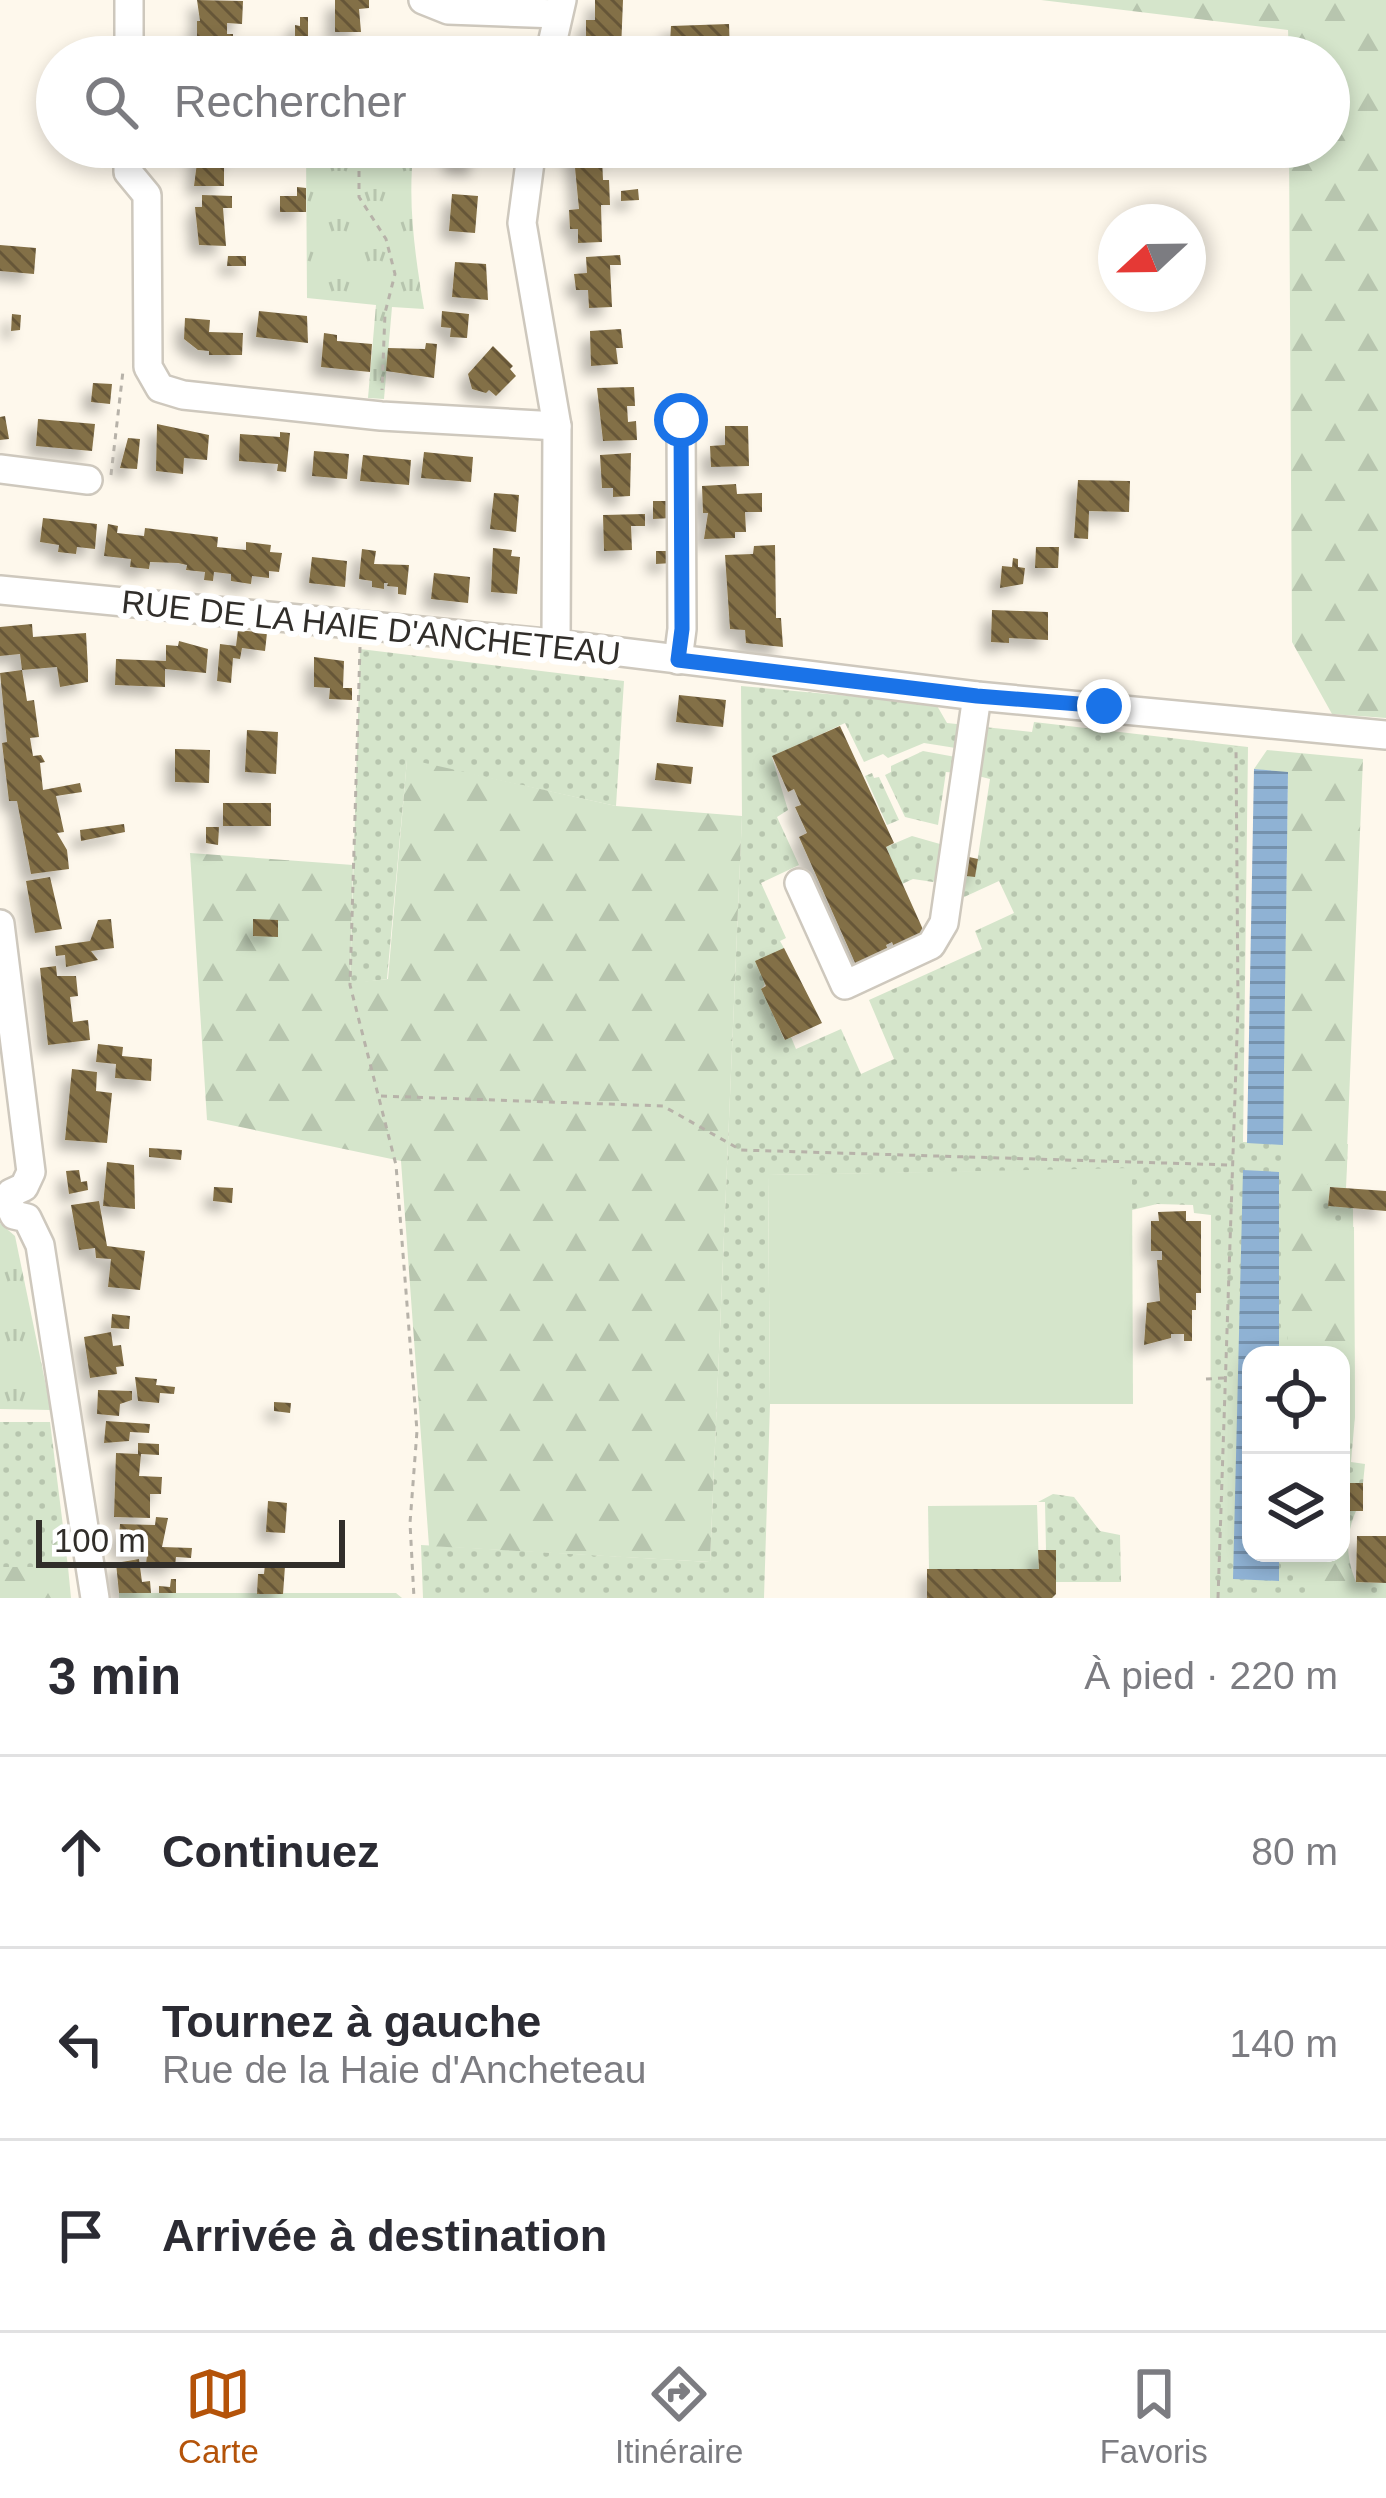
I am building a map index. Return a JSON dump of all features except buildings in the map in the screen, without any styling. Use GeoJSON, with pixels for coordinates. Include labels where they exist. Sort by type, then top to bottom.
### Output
{"type":"FeatureCollection","features":[{"type":"Feature","properties":{"kind":"street"},"geometry":{"type":"LineString","coordinates":[[129,0],[129,36]]}},
{"type":"Feature","properties":{"kind":"street"},"geometry":{"type":"LineString","coordinates":[[423,0],[448,10],[560,7]]}},
{"type":"Feature","properties":{"kind":"street"},"geometry":{"type":"LineString","coordinates":[[128,168],[147,195],[148,367],[160,388],[183,395],[381,416],[557,425]]}},
{"type":"Feature","properties":{"kind":"street"},"geometry":{"type":"LineString","coordinates":[[529,168],[522,223],[557,425],[556,644]]}},
{"type":"Feature","properties":{"kind":"street"},"geometry":{"type":"LineString","coordinates":[[678,660],[682,629],[681,420]]}},
{"type":"Feature","properties":{"kind":"street"},"geometry":{"type":"LineString","coordinates":[[0,469],[88,480]]}},
{"type":"Feature","properties":{"kind":"street","name":"RUE DE LA HAIE D'ANCHETEAU"},"geometry":{"type":"LineString","coordinates":[[0,590],[556,644],[977,696],[1386,735]]}},
{"type":"Feature","properties":{"kind":"street"},"geometry":{"type":"LineString","coordinates":[[799,883],[845,985],[931,945],[944,923],[977,696]]}},
{"type":"Feature","properties":{"kind":"street"},"geometry":{"type":"LineString","coordinates":[[0,924],[31,1172],[15,1202],[40,1245],[95,1598]]}},
{"type":"Feature","properties":{"kind":"path"},"geometry":{"type":"LineString","coordinates":[[359,168],[359,197],[386,239],[395,274],[385,313],[381,416]]}},
{"type":"Feature","properties":{"kind":"path"},"geometry":{"type":"LineString","coordinates":[[88,480],[97,489],[108,489],[125,356],[148,355]]}},
{"type":"Feature","properties":{"kind":"path"},"geometry":{"type":"LineString","coordinates":[[361,625],[350,985],[396,1165],[416,1408],[410,1523],[414,1598]]}},
{"type":"Feature","properties":{"kind":"path"},"geometry":{"type":"LineString","coordinates":[[1218,1598],[1238,1006],[1236,720]]}},
{"type":"Feature","properties":{"kind":"path"},"geometry":{"type":"LineString","coordinates":[[378,1096],[663,1106],[741,1150],[1232,1166]]}},
{"type":"Feature","properties":{"kind":"path"},"geometry":{"type":"LineString","coordinates":[[1206,1379],[1225,1378]]}},
{"type":"Feature","properties":{"kind":"green space"},"geometry":{"type":"Polygon","coordinates":[[[1041,0],[1386,0],[1386,718],[1332,714],[1292,642],[1289,168],[1350,168],[1350,36],[1288,36],[1288,30],[1041,0]]]}},
{"type":"Feature","properties":{"kind":"green space"},"geometry":{"type":"Polygon","coordinates":[[[306,168],[412,168],[415,249],[424,309],[392,307],[384,399],[368,398],[376,305],[307,298],[306,168]]]}},
{"type":"Feature","properties":{"kind":"green space"},"geometry":{"type":"Polygon","coordinates":[[[360,649],[624,681],[616,806],[407,760],[387,979],[350,984],[360,649]]]}},
{"type":"Feature","properties":{"kind":"green space"},"geometry":{"type":"Polygon","coordinates":[[[741,686],[936,704],[947,723],[966,725],[962,749],[924,743],[864,762],[845,723],[772,757],[788,810],[777,817],[799,865],[761,883],[786,938],[780,941],[784,948],[762,989],[784,1039],[791,1037],[796,1049],[841,1029],[861,1074],[894,1059],[869,1000],[982,949],[975,931],[1014,913],[999,881],[962,898],[958,888],[961,874],[975,876],[990,779],[978,776],[984,727],[1032,732],[1034,722],[1248,747],[1243,1142],[1348,1144],[1346,1188],[1330,1187],[1328,1205],[1353,1208],[1355,1416],[1351,1462],[1365,1464],[1363,1483],[1350,1483],[1350,1346],[1242,1346],[1242,1562],[1350,1560],[1356,1582],[1386,1583],[1386,1598],[1210,1598],[1211,1215],[1194,1213],[1193,1205],[1157,1204],[1132,1210],[1132,1169],[768,1175],[770,1404],[764,1598],[423,1598],[421,1545],[710,1562],[742,816],[741,686]]]}},
{"type":"Feature","properties":{"kind":"green space"},"geometry":{"type":"Polygon","coordinates":[[[1267,750],[1363,759],[1346,1174],[1323,1187],[1320,1225],[1354,1227],[1355,1416],[1350,1447],[1350,1346],[1288,1346],[1282,1150],[1288,773],[1254,769],[1267,750]]]}},
{"type":"Feature","properties":{"kind":"green space"},"geometry":{"type":"Polygon","coordinates":[[[923,751],[961,758],[958,773],[946,772],[938,825],[905,817],[885,775],[891,766],[923,751]]]}},
{"type":"Feature","properties":{"kind":"green space"},"geometry":{"type":"Polygon","coordinates":[[[407,759],[616,806],[742,816],[710,1562],[429,1546],[401,1161],[207,1120],[190,853],[353,865],[350,983],[388,979],[407,759]]]}},
{"type":"Feature","properties":{"kind":"green space"},"geometry":{"type":"Polygon","coordinates":[[[865,776],[879,777],[899,820],[887,825],[865,776]]]}},
{"type":"Feature","properties":{"kind":"green space"},"geometry":{"type":"Polygon","coordinates":[[[912,836],[947,846],[940,877],[933,882],[913,879],[902,884],[886,847],[912,836]]]}},
{"type":"Feature","properties":{"kind":"green space"},"geometry":{"type":"Polygon","coordinates":[[[1132,1168],[1133,1404],[770,1404],[768,1175],[1132,1168]]]}},
{"type":"Feature","properties":{"kind":"green space"},"geometry":{"type":"Polygon","coordinates":[[[0,1223],[15,1236],[51,1410],[0,1409],[0,1223]]]}},
{"type":"Feature","properties":{"kind":"green space"},"geometry":{"type":"Polygon","coordinates":[[[0,1422],[50,1422],[68,1567],[0,1567],[0,1422]]]}},
{"type":"Feature","properties":{"kind":"green space"},"geometry":{"type":"Polygon","coordinates":[[[1053,1494],[1074,1497],[1100,1531],[1120,1535],[1121,1582],[1056,1582],[1056,1551],[1046,1550],[1045,1502],[1038,1502],[1053,1494]]]}},
{"type":"Feature","properties":{"kind":"green space"},"geometry":{"type":"Polygon","coordinates":[[[1037,1505],[1039,1569],[929,1569],[928,1506],[1037,1505]]]}},
{"type":"Feature","properties":{"kind":"green space"},"geometry":{"type":"Polygon","coordinates":[[[1293,1562],[1348,1562],[1361,1598],[1312,1598],[1293,1571],[1293,1562]]]}},
{"type":"Feature","properties":{"kind":"green space"},"geometry":{"type":"Polygon","coordinates":[[[0,1567],[68,1567],[71,1598],[0,1598],[0,1567]]]}},
{"type":"Feature","properties":{"kind":"green space"},"geometry":{"type":"Polygon","coordinates":[[[119,1593],[396,1593],[402,1598],[119,1598],[119,1593]]]}},
{"type":"Feature","properties":{"kind":"water"},"geometry":{"type":"Polygon","coordinates":[[[1254,769],[1288,772],[1283,1145],[1247,1143],[1254,769]]]}},
{"type":"Feature","properties":{"kind":"water"},"geometry":{"type":"Polygon","coordinates":[[[1243,1170],[1279,1172],[1279,1346],[1242,1346],[1242,1562],[1279,1562],[1279,1581],[1233,1579],[1243,1170]]]}},
{"type":"Feature","properties":{"kind":"route"},"geometry":{"type":"LineString","coordinates":[[681,420],[682,629],[678,660],[977,696],[1104,706]]}}]}
